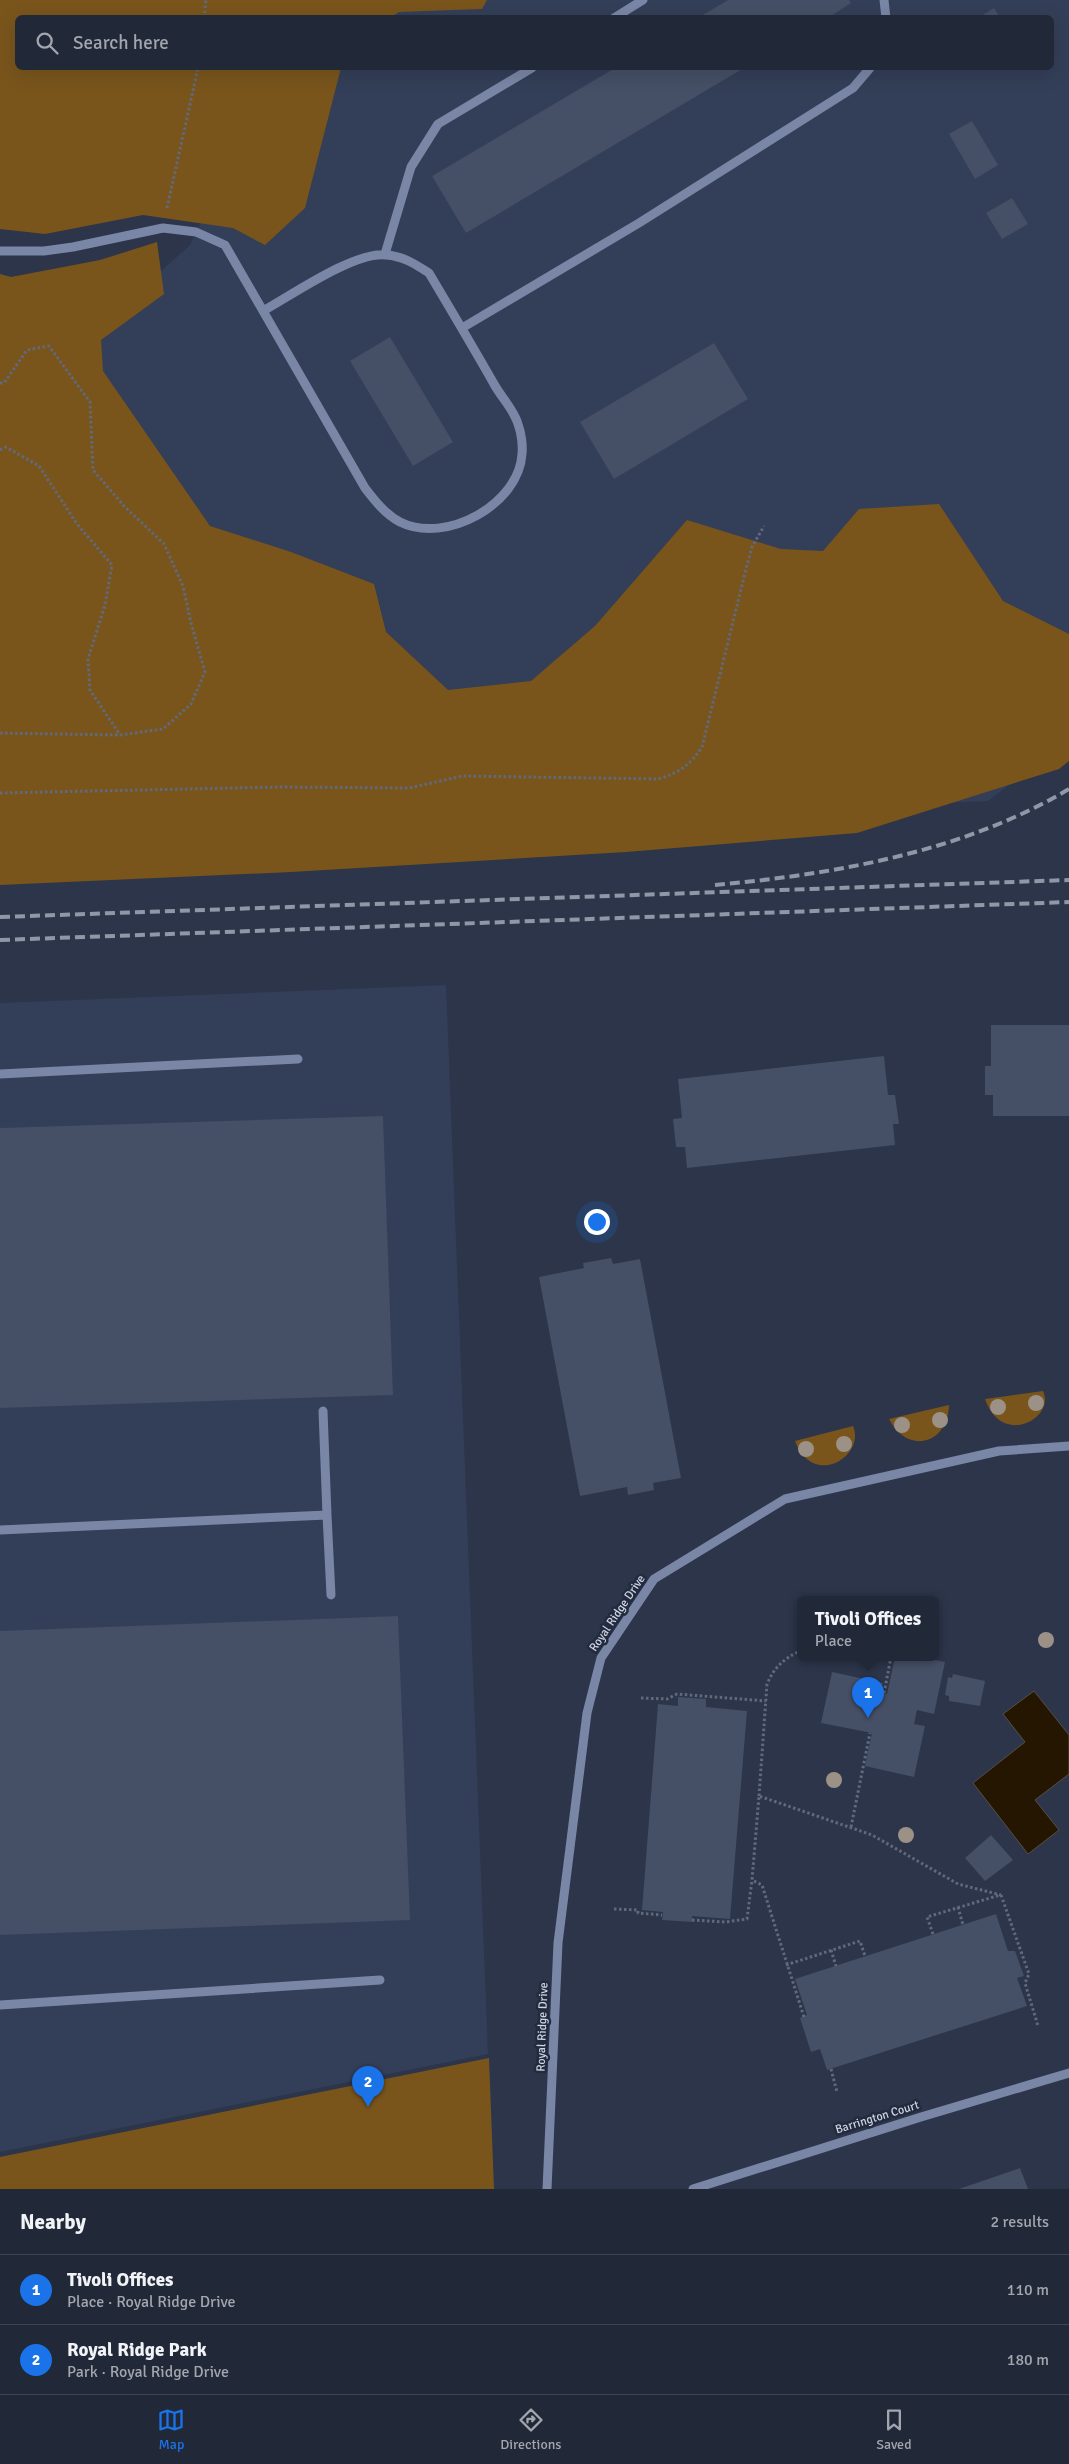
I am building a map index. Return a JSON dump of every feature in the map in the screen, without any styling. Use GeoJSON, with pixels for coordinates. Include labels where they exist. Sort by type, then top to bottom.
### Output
{"type":"FeatureCollection","features":[{"type":"Feature","properties":{"kind":"street"},"geometry":{"type":"LineString","coordinates":[[619,15],[643,0]]}},
{"type":"Feature","properties":{"kind":"street"},"geometry":{"type":"LineString","coordinates":[[884,0],[886,15]]}},
{"type":"Feature","properties":{"kind":"street"},"geometry":{"type":"LineString","coordinates":[[385,254],[411,167],[438,124],[529,70]]}},
{"type":"Feature","properties":{"kind":"street"},"geometry":{"type":"LineString","coordinates":[[462,328],[639,223],[853,88],[868,70]]}},
{"type":"Feature","properties":{"kind":"street"},"geometry":{"type":"LineString","coordinates":[[0,251],[44,251],[73,247],[163,228],[196,232],[225,245],[263,311],[365,488],[382,510],[401,522],[419,527],[442,528],[481,514],[501,498],[516,481],[522,454],[518,423],[429,273],[411,260],[385,254],[362,258],[341,267],[263,311]]}},
{"type":"Feature","properties":{"kind":"street"},"geometry":{"type":"LineString","coordinates":[[0,1074],[298,1059]]}},
{"type":"Feature","properties":{"kind":"street"},"geometry":{"type":"LineString","coordinates":[[323,1411],[331,1595]]}},
{"type":"Feature","properties":{"kind":"street","name":"Royal Ridge Drive"},"geometry":{"type":"LineString","coordinates":[[548,2189],[558,1943],[587,1713],[601,1658],[654,1579],[785,1499],[999,1451],[1069,1446]]}},
{"type":"Feature","properties":{"kind":"street"},"geometry":{"type":"LineString","coordinates":[[0,1530],[327,1515]]}},
{"type":"Feature","properties":{"kind":"street"},"geometry":{"type":"LineString","coordinates":[[0,2005],[380,1980]]}},
{"type":"Feature","properties":{"kind":"street","name":"Barrington Court"},"geometry":{"type":"LineString","coordinates":[[693,2189],[913,2119],[1069,2073]]}},
{"type":"Feature","properties":{"kind":"path"},"geometry":{"type":"LineString","coordinates":[[204,15],[206,0]]}},
{"type":"Feature","properties":{"kind":"path"},"geometry":{"type":"LineString","coordinates":[[163,228],[198,70]]}},
{"type":"Feature","properties":{"kind":"path"},"geometry":{"type":"LineString","coordinates":[[0,383],[4,383],[27,350],[49,346],[90,402],[93,470],[124,506],[164,544],[183,586],[190,623],[205,672],[191,704],[163,729],[120,736],[0,733]]}},
{"type":"Feature","properties":{"kind":"path"},"geometry":{"type":"LineString","coordinates":[[0,450],[6,447],[39,466],[77,524],[112,565],[105,605],[88,659],[90,690],[120,736]]}},
{"type":"Feature","properties":{"kind":"path"},"geometry":{"type":"LineString","coordinates":[[0,793],[279,787],[409,788],[463,776],[658,779],[674,775],[690,764],[702,747],[752,547],[764,526]]}},
{"type":"Feature","properties":{"kind":"path"},"geometry":{"type":"LineString","coordinates":[[692,1920],[725,1922],[747,1919],[752,1880],[767,1684],[774,1669],[797,1652]]}},
{"type":"Feature","properties":{"kind":"path"},"geometry":{"type":"LineString","coordinates":[[884,1693],[889,1661]]}},
{"type":"Feature","properties":{"kind":"path"},"geometry":{"type":"LineString","coordinates":[[641,1698],[667,1700],[677,1694],[766,1700]]}},
{"type":"Feature","properties":{"kind":"path"},"geometry":{"type":"LineString","coordinates":[[851,1827],[870,1733]]}},
{"type":"Feature","properties":{"kind":"path"},"geometry":{"type":"LineString","coordinates":[[759,1796],[872,1835],[958,1884],[1001,1895]]}},
{"type":"Feature","properties":{"kind":"path"},"geometry":{"type":"LineString","coordinates":[[752,1880],[762,1885],[786,1965],[804,2016]]}},
{"type":"Feature","properties":{"kind":"path"},"geometry":{"type":"LineString","coordinates":[[933,1934],[928,1917],[1001,1895]]}},
{"type":"Feature","properties":{"kind":"path"},"geometry":{"type":"LineString","coordinates":[[1001,1895],[1029,1974],[1025,1983],[1038,2026]]}},
{"type":"Feature","properties":{"kind":"path"},"geometry":{"type":"LineString","coordinates":[[958,1908],[963,1925]]}},
{"type":"Feature","properties":{"kind":"path"},"geometry":{"type":"LineString","coordinates":[[614,1909],[638,1910],[638,1913],[662,1915]]}},
{"type":"Feature","properties":{"kind":"path"},"geometry":{"type":"LineString","coordinates":[[786,1965],[860,1941],[865,1956]]}},
{"type":"Feature","properties":{"kind":"path"},"geometry":{"type":"LineString","coordinates":[[831,1950],[836,1966]]}},
{"type":"Feature","properties":{"kind":"path"},"geometry":{"type":"LineString","coordinates":[[831,2069],[837,2092]]}},
{"type":"Feature","properties":{"kind":"shaded area"},"geometry":{"type":"Polygon","coordinates":[[[0,0],[487,0],[482,9],[399,12],[394,15],[15,15],[15,70],[340,70],[305,208],[265,245],[233,228],[143,215],[45,234],[0,229],[0,0]]]}},
{"type":"Feature","properties":{"kind":"shaded area"},"geometry":{"type":"Polygon","coordinates":[[[352,0],[1069,0],[1069,739],[988,801],[404,827],[76,347],[190,245],[211,201],[261,70],[1054,70],[1054,15],[326,15],[352,0]]]}},
{"type":"Feature","properties":{"kind":"shaded area"},"geometry":{"type":"Polygon","coordinates":[[[157,242],[164,294],[101,340],[103,371],[210,526],[291,552],[374,584],[386,632],[448,690],[531,681],[595,626],[687,520],[781,549],[823,551],[859,509],[939,504],[1003,601],[1069,634],[1069,761],[1059,769],[857,833],[626,852],[291,872],[0,885],[0,274],[11,277],[100,260],[157,242]]]}},
{"type":"Feature","properties":{"kind":"shaded area"},"geometry":{"type":"Polygon","coordinates":[[[446,985],[488,2054],[0,2152],[0,1003],[446,985]]]}},
{"type":"Feature","properties":{"kind":"shaded area"},"geometry":{"type":"Polygon","coordinates":[[[1043,1391],[1045,1401],[1042,1411],[1025,1424],[1014,1425],[1003,1422],[993,1414],[985,1399],[1043,1391]]]}},
{"type":"Feature","properties":{"kind":"shaded area"},"geometry":{"type":"Polygon","coordinates":[[[949,1405],[947,1419],[942,1429],[934,1436],[925,1440],[916,1441],[906,1438],[889,1419],[949,1405]]]}},
{"type":"Feature","properties":{"kind":"shaded area"},"geometry":{"type":"Polygon","coordinates":[[[853,1426],[855,1437],[852,1448],[845,1457],[836,1463],[825,1465],[813,1463],[803,1455],[795,1441],[853,1426]]]}},
{"type":"Feature","properties":{"kind":"shaded area"},"geometry":{"type":"Polygon","coordinates":[[[1034,1691],[1069,1735],[1069,1774],[1035,1800],[1059,1830],[1028,1854],[973,1783],[1025,1742],[1003,1714],[1034,1691]]]}},
{"type":"Feature","properties":{"kind":"shaded area"},"geometry":{"type":"Polygon","coordinates":[[[489,2058],[494,2189],[0,2189],[0,2157],[489,2058]]]}},
{"type":"Feature","properties":{"kind":"building"},"geometry":{"type":"Polygon","coordinates":[[[728,0],[849,0],[851,3],[833,15],[703,15],[728,0]]]}},
{"type":"Feature","properties":{"kind":"building"},"geometry":{"type":"Polygon","coordinates":[[[994,8],[998,15],[983,15],[994,8]]]}},
{"type":"Feature","properties":{"kind":"building"},"geometry":{"type":"Polygon","coordinates":[[[612,70],[741,70],[466,233],[432,176],[612,70]]]}},
{"type":"Feature","properties":{"kind":"building"},"geometry":{"type":"Polygon","coordinates":[[[972,121],[998,165],[975,179],[949,134],[972,121]]]}},
{"type":"Feature","properties":{"kind":"building"},"geometry":{"type":"Polygon","coordinates":[[[1012,198],[1028,224],[1002,239],[986,213],[1012,198]]]}},
{"type":"Feature","properties":{"kind":"building"},"geometry":{"type":"Polygon","coordinates":[[[390,337],[453,442],[413,466],[350,361],[390,337]]]}},
{"type":"Feature","properties":{"kind":"building"},"geometry":{"type":"Polygon","coordinates":[[[714,343],[748,399],[614,479],[580,422],[714,343]]]}},
{"type":"Feature","properties":{"kind":"building"},"geometry":{"type":"Polygon","coordinates":[[[991,1025],[1069,1025],[1069,1116],[993,1116],[993,1095],[985,1095],[985,1066],[991,1066],[991,1025]]]}},
{"type":"Feature","properties":{"kind":"building"},"geometry":{"type":"Polygon","coordinates":[[[884,1056],[888,1095],[895,1095],[899,1124],[893,1124],[895,1145],[687,1168],[685,1147],[676,1147],[673,1119],[682,1118],[678,1079],[884,1056]]]}},
{"type":"Feature","properties":{"kind":"building"},"geometry":{"type":"Polygon","coordinates":[[[383,1116],[393,1395],[0,1408],[0,1128],[383,1116]]]}},
{"type":"Feature","properties":{"kind":"building"},"geometry":{"type":"Polygon","coordinates":[[[611,1258],[613,1264],[640,1259],[681,1478],[653,1483],[654,1490],[628,1495],[627,1487],[580,1496],[539,1277],[584,1268],[583,1263],[611,1258]]]}},
{"type":"Feature","properties":{"kind":"building"},"geometry":{"type":"Polygon","coordinates":[[[398,1616],[410,1920],[0,1935],[0,1631],[398,1616]]]}},
{"type":"Feature","properties":{"kind":"building"},"geometry":{"type":"Polygon","coordinates":[[[894,1661],[945,1662],[934,1714],[917,1710],[914,1724],[925,1726],[914,1777],[865,1766],[872,1733],[821,1723],[832,1672],[883,1683],[881,1692],[887,1694],[894,1661]]]}},
{"type":"Feature","properties":{"kind":"building"},"geometry":{"type":"Polygon","coordinates":[[[953,1674],[985,1681],[980,1706],[949,1701],[949,1696],[945,1695],[948,1677],[952,1678],[953,1674]]]}},
{"type":"Feature","properties":{"kind":"building"},"geometry":{"type":"Polygon","coordinates":[[[678,1697],[706,1699],[706,1707],[747,1711],[730,1919],[692,1916],[692,1922],[662,1920],[663,1912],[642,1910],[658,1704],[678,1706],[678,1697]]]}},
{"type":"Feature","properties":{"kind":"building"},"geometry":{"type":"Polygon","coordinates":[[[991,1835],[1013,1860],[985,1881],[965,1858],[991,1835]]]}},
{"type":"Feature","properties":{"kind":"building"},"geometry":{"type":"Polygon","coordinates":[[[996,1914],[1008,1951],[1015,1951],[1024,1976],[1017,1978],[1027,2006],[827,2070],[820,2049],[811,2052],[800,2018],[807,2015],[795,1979],[996,1914]]]}},
{"type":"Feature","properties":{"kind":"building"},"geometry":{"type":"Polygon","coordinates":[[[1020,2168],[1028,2189],[959,2189],[1020,2168]]]}},
{"type":"Feature","properties":{"kind":"railway"},"geometry":{"type":"LineString","coordinates":[[715,885],[806,874],[898,856],[986,829],[1028,811],[1069,789]]}},
{"type":"Feature","properties":{"kind":"railway"},"geometry":{"type":"LineString","coordinates":[[0,917],[1069,880]]}},
{"type":"Feature","properties":{"kind":"railway"},"geometry":{"type":"LineString","coordinates":[[0,940],[1069,902]]}},
{"type":"Feature","properties":{"kind":"place","name":"Tivoli Offices"},"geometry":{"type":"Point","coordinates":[868,1718]}},
{"type":"Feature","properties":{"kind":"place","name":"Royal Ridge Park"},"geometry":{"type":"Point","coordinates":[368,2107]}}]}
